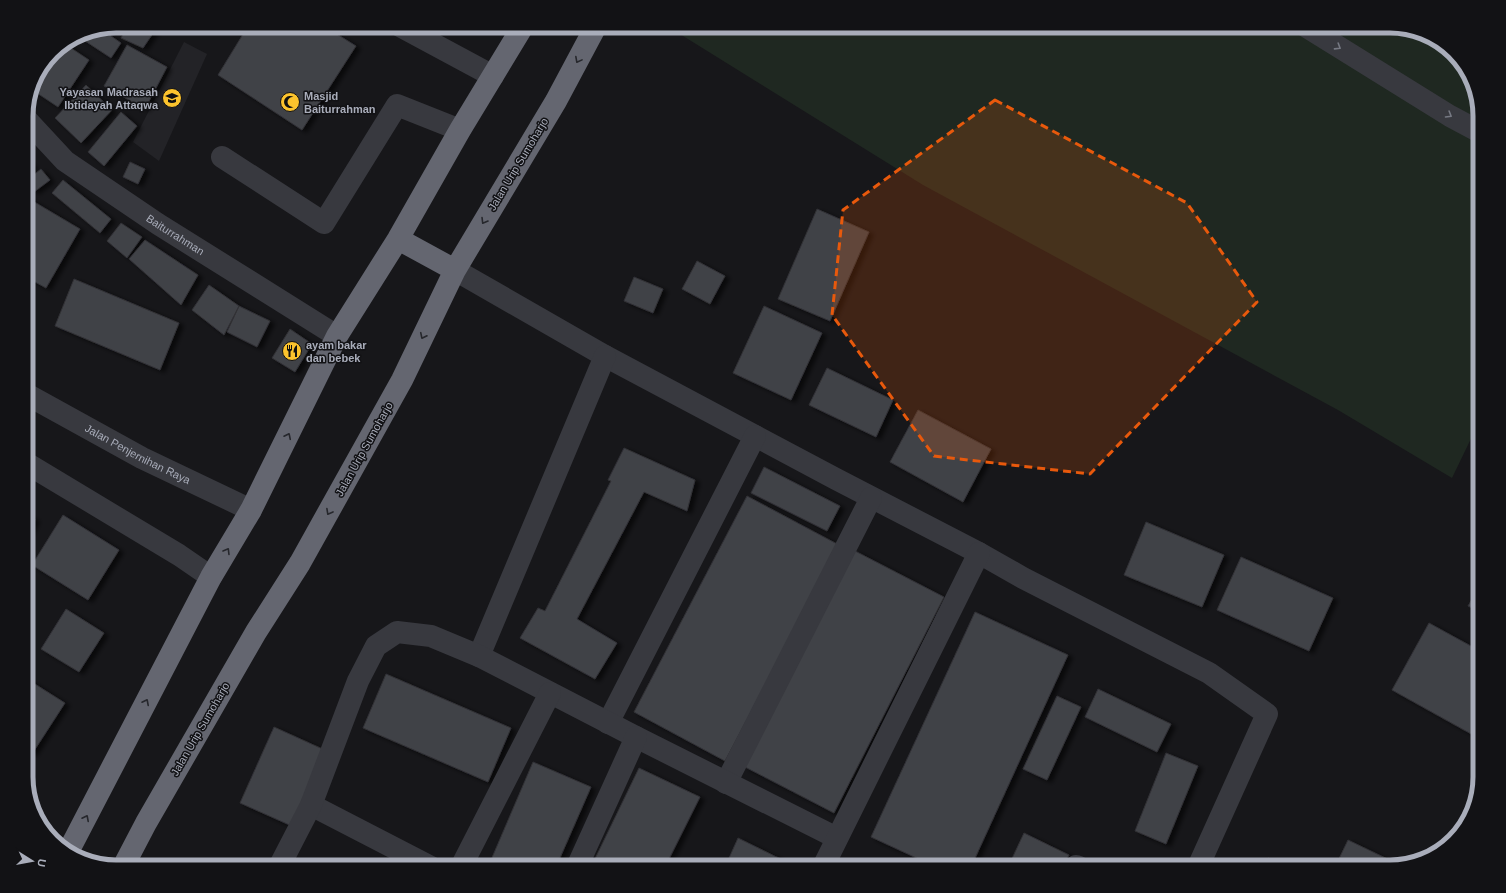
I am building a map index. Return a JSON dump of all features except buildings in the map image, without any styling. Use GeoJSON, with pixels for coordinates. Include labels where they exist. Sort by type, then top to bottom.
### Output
{"type":"FeatureCollection","features":[{"type":"Feature","properties":{"kind":"highway"},"geometry":{"type":"LineString","coordinates":[[71,847],[212,577],[251,510],[337,336],[398,239],[460,130],[519,33]]}},
{"type":"Feature","properties":{"kind":"highway","name":"Jalan Urip Sumoharjo"},"geometry":{"type":"LineString","coordinates":[[127,860],[146,823],[252,638],[300,563],[402,380],[455,270],[556,101],[592,33]]}},
{"type":"Feature","properties":{"kind":"highway"},"geometry":{"type":"LineString","coordinates":[[398,239],[455,270]]}},
{"type":"Feature","properties":{"kind":"street"},"geometry":{"type":"LineString","coordinates":[[413,33],[493,76]]}},
{"type":"Feature","properties":{"kind":"street"},"geometry":{"type":"LineString","coordinates":[[1316,33],[1450,116],[1473,128]]}},
{"type":"Feature","properties":{"kind":"street"},"geometry":{"type":"LineString","coordinates":[[222,157],[324,223],[397,105],[460,130]]}},
{"type":"Feature","properties":{"kind":"street","name":"Baiturrahman"},"geometry":{"type":"LineString","coordinates":[[33,127],[65,161],[158,224],[337,336]]}},
{"type":"Feature","properties":{"kind":"street"},"geometry":{"type":"LineString","coordinates":[[455,270],[605,356],[1023,578],[1209,673],[1267,714],[1201,860]]}},
{"type":"Feature","properties":{"kind":"street"},"geometry":{"type":"LineString","coordinates":[[479,656],[605,356]]}},
{"type":"Feature","properties":{"kind":"street","name":"Jalan Penjernihan Raya"},"geometry":{"type":"LineString","coordinates":[[33,398],[142,458],[251,510]]}},
{"type":"Feature","properties":{"kind":"street"},"geometry":{"type":"LineString","coordinates":[[608,723],[755,436]]}},
{"type":"Feature","properties":{"kind":"street"},"geometry":{"type":"LineString","coordinates":[[33,467],[179,555],[212,577]]}},
{"type":"Feature","properties":{"kind":"street"},"geometry":{"type":"LineString","coordinates":[[726,782],[871,498]]}},
{"type":"Feature","properties":{"kind":"street"},"geometry":{"type":"LineString","coordinates":[[826,860],[978,553]]}},
{"type":"Feature","properties":{"kind":"street"},"geometry":{"type":"LineString","coordinates":[[283,860],[311,805],[358,681],[376,646],[397,632],[431,636],[479,656],[608,723],[837,838]]}},
{"type":"Feature","properties":{"kind":"street"},"geometry":{"type":"LineString","coordinates":[[465,860],[550,693]]}},
{"type":"Feature","properties":{"kind":"street"},"geometry":{"type":"LineString","coordinates":[[580,860],[636,737]]}},
{"type":"Feature","properties":{"kind":"street"},"geometry":{"type":"LineString","coordinates":[[311,805],[417,860]]}},
{"type":"Feature","properties":{"kind":"highlighted area"},"geometry":{"type":"Polygon","coordinates":[[[995,100],[1187,203],[1257,302],[1090,474],[934,456],[832,315],[843,210],[995,100]]]}},
{"type":"Feature","properties":{"kind":"shaded area"},"geometry":{"type":"Polygon","coordinates":[[[678,33],[1390,33],[1412,36],[1432,44],[1449,57],[1462,74],[1467,84],[1473,110],[1473,434],[1452,478],[1338,410],[923,185],[678,33]]]}},
{"type":"Feature","properties":{"kind":"shaded area","name":"Yayasan Madrasah Ibtidayah Attaqwa"},"geometry":{"type":"Polygon","coordinates":[[[184,42],[207,54],[159,161],[133,142],[184,42]]]}},
{"type":"Feature","properties":{"kind":"place","name":"Yayasan Madrasah Ibtidayah Attaqwa"},"geometry":{"type":"Point","coordinates":[172,98]}},
{"type":"Feature","properties":{"kind":"place","name":"Masjid Baiturrahman"},"geometry":{"type":"Point","coordinates":[290,102]}},
{"type":"Feature","properties":{"kind":"place","name":"ayam bakar dan bebek"},"geometry":{"type":"Point","coordinates":[292,351]}}]}
